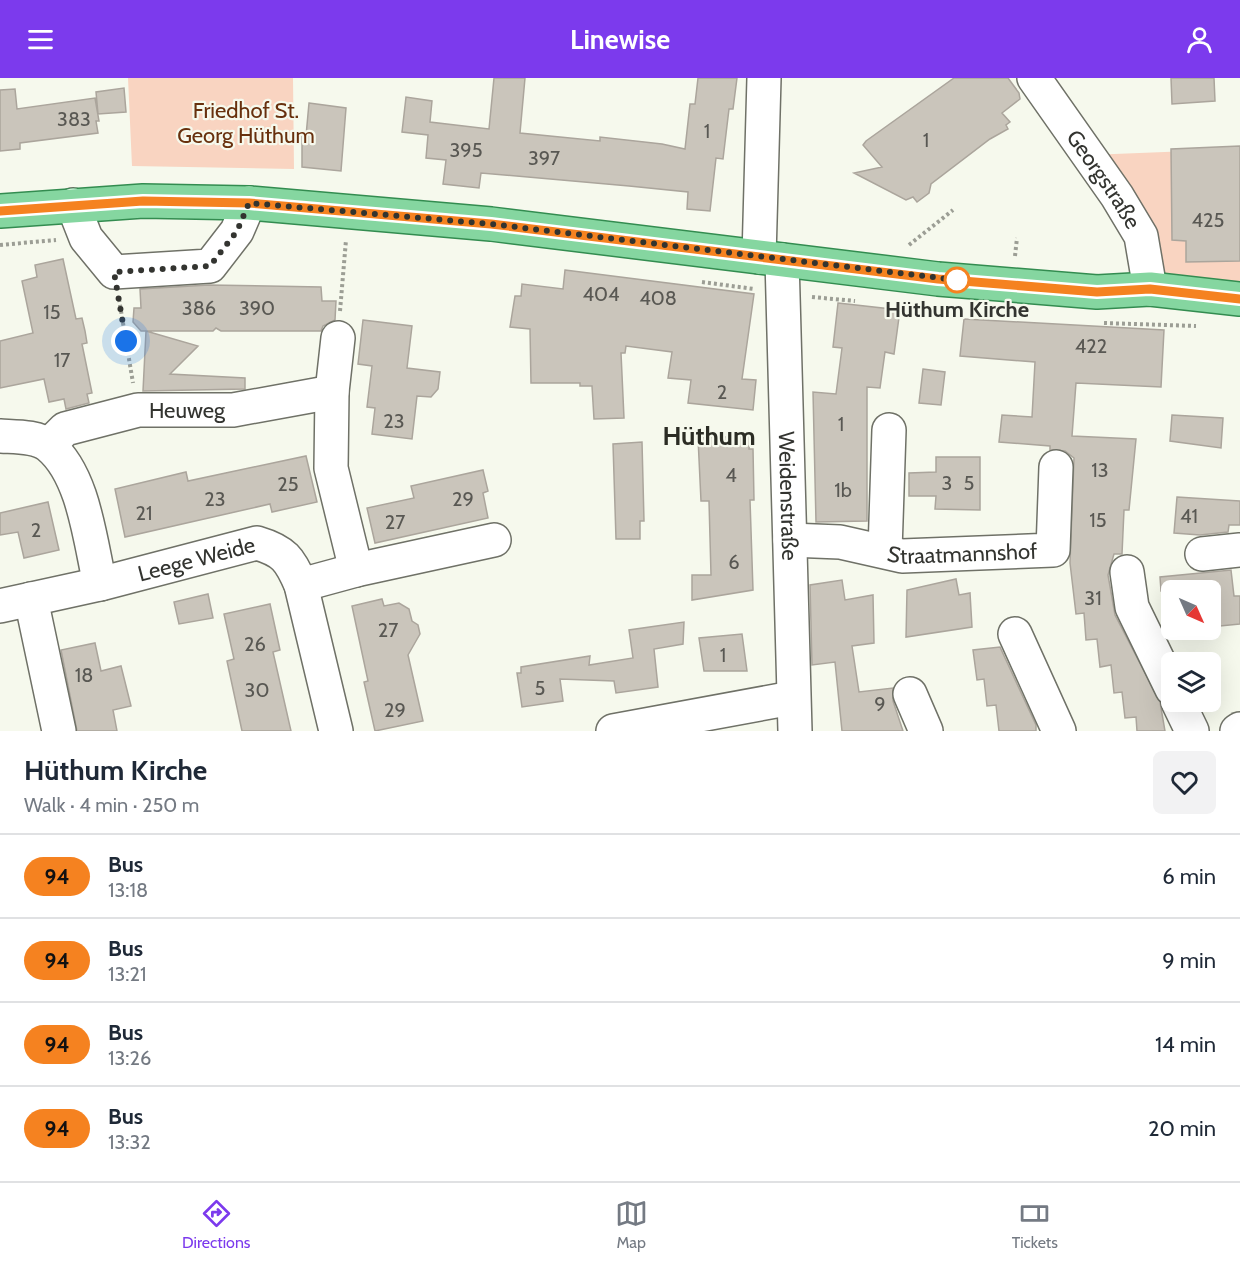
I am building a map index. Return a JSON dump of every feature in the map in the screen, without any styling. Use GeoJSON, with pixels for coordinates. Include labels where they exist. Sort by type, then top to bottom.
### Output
{"type":"FeatureCollection","features":[{"type":"Feature","properties":{"kind":"main road"},"geometry":{"type":"LineString","coordinates":[[0,211],[143,201],[249,203],[491,224],[877,271],[1097,292],[1150,289],[1240,299]]}},
{"type":"Feature","properties":{"kind":"street","name":"Weidenstraße"},"geometry":{"type":"LineString","coordinates":[[764,78],[770,258],[781,294],[790,540],[792,699],[795,731]]}},
{"type":"Feature","properties":{"kind":"street","name":"Georgstraße"},"geometry":{"type":"LineString","coordinates":[[1034,78],[1117,196],[1141,236],[1150,289]]}},
{"type":"Feature","properties":{"kind":"street"},"geometry":{"type":"LineString","coordinates":[[73,205],[86,238],[114,272],[210,266],[237,231],[249,203]]}},
{"type":"Feature","properties":{"kind":"street"},"geometry":{"type":"LineString","coordinates":[[338,338],[332,392],[331,468],[356,570]]}},
{"type":"Feature","properties":{"kind":"street","name":"Heuweg"},"geometry":{"type":"LineString","coordinates":[[49,445],[65,429],[138,410],[233,410],[332,392]]}},
{"type":"Feature","properties":{"kind":"street"},"geometry":{"type":"LineString","coordinates":[[885,551],[889,430]]}},
{"type":"Feature","properties":{"kind":"street"},"geometry":{"type":"LineString","coordinates":[[0,436],[26,437],[49,445],[74,476],[100,584]]}},
{"type":"Feature","properties":{"kind":"street","name":"Straatmannshof"},"geometry":{"type":"LineString","coordinates":[[790,540],[840,542],[902,556],[1053,550],[1056,467]]}},
{"type":"Feature","properties":{"kind":"street"},"geometry":{"type":"LineString","coordinates":[[301,585],[356,570],[494,540]]}},
{"type":"Feature","properties":{"kind":"street","name":"Leege Weide"},"geometry":{"type":"LineString","coordinates":[[0,606],[100,584],[257,543],[278,550],[292,564],[301,585],[336,731]]}},
{"type":"Feature","properties":{"kind":"street"},"geometry":{"type":"LineString","coordinates":[[1202,554],[1240,550]]}},
{"type":"Feature","properties":{"kind":"street"},"geometry":{"type":"LineString","coordinates":[[1127,572],[1132,607],[1161,666]]}},
{"type":"Feature","properties":{"kind":"street"},"geometry":{"type":"LineString","coordinates":[[31,599],[59,731]]}},
{"type":"Feature","properties":{"kind":"street"},"geometry":{"type":"LineString","coordinates":[[1015,634],[1059,731]]}},
{"type":"Feature","properties":{"kind":"street"},"geometry":{"type":"LineString","coordinates":[[910,694],[926,731]]}},
{"type":"Feature","properties":{"kind":"street"},"geometry":{"type":"LineString","coordinates":[[613,731],[792,699]]}},
{"type":"Feature","properties":{"kind":"street"},"geometry":{"type":"LineString","coordinates":[[1183,712],[1192,731]]}},
{"type":"Feature","properties":{"kind":"path"},"geometry":{"type":"LineString","coordinates":[[877,271],[953,210]]}},
{"type":"Feature","properties":{"kind":"path"},"geometry":{"type":"LineString","coordinates":[[338,338],[346,211]]}},
{"type":"Feature","properties":{"kind":"path"},"geometry":{"type":"LineString","coordinates":[[0,245],[86,238]]}},
{"type":"Feature","properties":{"kind":"path"},"geometry":{"type":"LineString","coordinates":[[114,272],[138,410]]}},
{"type":"Feature","properties":{"kind":"path"},"geometry":{"type":"LineString","coordinates":[[698,282],[781,294],[861,302]]}},
{"type":"Feature","properties":{"kind":"path"},"geometry":{"type":"LineString","coordinates":[[1097,323],[1206,326]]}},
{"type":"Feature","properties":{"kind":"green space","name":"Friedhof St. Georg Hüthum"},"geometry":{"type":"Polygon","coordinates":[[[128,78],[293,78],[294,169],[132,166],[128,78]]]}},
{"type":"Feature","properties":{"kind":"green space"},"geometry":{"type":"Polygon","coordinates":[[[1240,149],[1240,298],[1150,289],[1089,155],[1240,149]]]}},
{"type":"Feature","properties":{"kind":"building"},"geometry":{"type":"Polygon","coordinates":[[[494,78],[525,78],[520,133],[600,141],[600,137],[685,149],[690,104],[695,104],[698,78],[737,78],[733,109],[729,109],[723,159],[716,158],[710,211],[687,209],[688,192],[629,186],[481,173],[479,188],[443,184],[446,160],[426,158],[428,135],[402,132],[406,97],[432,101],[430,122],[489,129],[494,78]]]}},
{"type":"Feature","properties":{"kind":"building"},"geometry":{"type":"Polygon","coordinates":[[[954,78],[1008,78],[1019,93],[1020,99],[1002,113],[1010,122],[1006,125],[1008,129],[990,139],[931,184],[929,193],[917,202],[913,197],[906,200],[854,173],[882,167],[863,145],[866,141],[954,78]]]}},
{"type":"Feature","properties":{"kind":"building"},"geometry":{"type":"Polygon","coordinates":[[[1171,78],[1214,78],[1215,101],[1172,104],[1171,78]]]}},
{"type":"Feature","properties":{"kind":"building"},"geometry":{"type":"Polygon","coordinates":[[[124,88],[126,112],[98,114],[96,92],[124,88]]]}},
{"type":"Feature","properties":{"kind":"building"},"geometry":{"type":"Polygon","coordinates":[[[15,89],[17,109],[95,98],[99,121],[96,121],[98,133],[20,143],[20,149],[0,151],[0,90],[15,89]]]}},
{"type":"Feature","properties":{"kind":"building"},"geometry":{"type":"Polygon","coordinates":[[[309,103],[346,108],[341,171],[302,167],[302,136],[306,136],[309,103]]]}},
{"type":"Feature","properties":{"kind":"building"},"geometry":{"type":"Polygon","coordinates":[[[1240,146],[1240,261],[1186,262],[1186,241],[1172,240],[1171,149],[1240,146]]]}},
{"type":"Feature","properties":{"kind":"building"},"geometry":{"type":"Polygon","coordinates":[[[63,259],[76,319],[82,318],[85,331],[87,343],[82,344],[92,393],[87,394],[89,403],[66,409],[64,399],[49,402],[44,379],[0,388],[0,341],[33,333],[22,281],[37,277],[35,265],[63,259]]]}},
{"type":"Feature","properties":{"kind":"building"},"geometry":{"type":"Polygon","coordinates":[[[565,270],[754,294],[742,379],[756,380],[753,410],[688,403],[691,380],[668,378],[672,352],[626,346],[625,353],[621,353],[624,418],[594,419],[592,386],[580,386],[580,383],[531,383],[530,329],[510,327],[515,296],[521,296],[522,284],[563,289],[565,270]]]}},
{"type":"Feature","properties":{"kind":"building"},"geometry":{"type":"Polygon","coordinates":[[[209,285],[321,287],[322,301],[336,301],[335,320],[323,326],[321,331],[221,331],[216,328],[213,331],[141,331],[133,322],[134,308],[141,308],[140,289],[209,285]]]}},
{"type":"Feature","properties":{"kind":"building"},"geometry":{"type":"Polygon","coordinates":[[[838,303],[900,310],[894,354],[885,352],[880,388],[867,387],[867,521],[816,522],[813,392],[836,394],[842,348],[833,347],[838,303]]]}},
{"type":"Feature","properties":{"kind":"building"},"geometry":{"type":"Polygon","coordinates":[[[964,319],[1164,330],[1161,387],[1076,383],[1072,436],[1136,439],[1129,510],[1124,510],[1122,554],[1114,554],[1108,575],[1115,615],[1160,702],[1165,731],[1137,731],[1136,717],[1125,718],[1122,692],[1114,693],[1111,665],[1100,667],[1097,639],[1086,640],[1084,613],[1076,614],[1070,563],[1074,458],[1065,451],[1050,450],[1050,446],[999,442],[1002,415],[1032,417],[1035,362],[960,356],[964,319]]]}},
{"type":"Feature","properties":{"kind":"building"},"geometry":{"type":"Polygon","coordinates":[[[363,320],[412,326],[407,368],[440,372],[438,389],[431,397],[417,396],[412,439],[372,434],[375,408],[367,407],[372,366],[358,364],[363,320]]]}},
{"type":"Feature","properties":{"kind":"building"},"geometry":{"type":"Polygon","coordinates":[[[146,331],[198,346],[170,374],[245,378],[245,389],[143,391],[146,331]]]}},
{"type":"Feature","properties":{"kind":"building"},"geometry":{"type":"Polygon","coordinates":[[[923,369],[945,372],[941,405],[919,403],[923,369]]]}},
{"type":"Feature","properties":{"kind":"building"},"geometry":{"type":"Polygon","coordinates":[[[1172,415],[1223,418],[1221,448],[1170,441],[1172,415]]]}},
{"type":"Feature","properties":{"kind":"building"},"geometry":{"type":"Polygon","coordinates":[[[750,436],[749,449],[753,449],[754,500],[750,500],[753,590],[692,600],[692,575],[711,575],[709,501],[701,501],[698,438],[750,436]]]}},
{"type":"Feature","properties":{"kind":"building"},"geometry":{"type":"Polygon","coordinates":[[[642,442],[644,521],[640,521],[640,539],[616,539],[613,444],[642,442]]]}},
{"type":"Feature","properties":{"kind":"building"},"geometry":{"type":"Polygon","coordinates":[[[306,456],[317,502],[272,512],[270,504],[125,537],[115,489],[186,472],[188,481],[306,456]]]}},
{"type":"Feature","properties":{"kind":"building"},"geometry":{"type":"Polygon","coordinates":[[[936,457],[980,457],[980,510],[935,509],[936,496],[909,496],[909,473],[936,472],[936,457]]]}},
{"type":"Feature","properties":{"kind":"building"},"geometry":{"type":"Polygon","coordinates":[[[483,470],[488,491],[483,493],[488,518],[375,543],[367,508],[414,498],[411,486],[483,470]]]}},
{"type":"Feature","properties":{"kind":"building"},"geometry":{"type":"Polygon","coordinates":[[[1177,497],[1240,501],[1240,525],[1229,525],[1228,532],[1200,535],[1174,533],[1177,497]]]}},
{"type":"Feature","properties":{"kind":"building"},"geometry":{"type":"Polygon","coordinates":[[[48,502],[59,550],[24,558],[18,532],[0,535],[0,513],[48,502]]]}},
{"type":"Feature","properties":{"kind":"building"},"geometry":{"type":"Polygon","coordinates":[[[1231,570],[1234,596],[1240,596],[1240,624],[1221,626],[1221,580],[1161,580],[1161,591],[1160,577],[1231,570]]]}},
{"type":"Feature","properties":{"kind":"building"},"geometry":{"type":"Polygon","coordinates":[[[956,579],[959,595],[970,593],[972,627],[906,637],[907,590],[956,579]]]}},
{"type":"Feature","properties":{"kind":"building"},"geometry":{"type":"Polygon","coordinates":[[[842,580],[845,600],[873,595],[874,643],[852,646],[859,692],[893,688],[893,701],[903,731],[842,731],[835,662],[812,665],[810,585],[842,580]]]}},
{"type":"Feature","properties":{"kind":"building"},"geometry":{"type":"Polygon","coordinates":[[[208,594],[213,618],[179,624],[174,602],[208,594]]]}},
{"type":"Feature","properties":{"kind":"building"},"geometry":{"type":"Polygon","coordinates":[[[382,599],[384,606],[399,603],[409,609],[412,621],[418,625],[420,634],[408,655],[423,721],[375,731],[364,682],[368,681],[352,606],[382,599]]]}},
{"type":"Feature","properties":{"kind":"building"},"geometry":{"type":"Polygon","coordinates":[[[270,604],[280,650],[273,652],[291,731],[242,731],[227,661],[234,659],[224,614],[270,604]]]}},
{"type":"Feature","properties":{"kind":"building"},"geometry":{"type":"Polygon","coordinates":[[[684,622],[683,644],[654,649],[658,687],[616,693],[614,681],[560,679],[563,701],[522,707],[517,673],[521,673],[521,667],[590,656],[589,665],[633,658],[629,630],[684,622]]]}},
{"type":"Feature","properties":{"kind":"building"},"geometry":{"type":"Polygon","coordinates":[[[742,634],[747,671],[704,671],[699,638],[742,634]]]}},
{"type":"Feature","properties":{"kind":"building"},"geometry":{"type":"Polygon","coordinates":[[[95,643],[101,671],[121,666],[131,706],[113,710],[117,731],[77,731],[61,650],[95,643]]]}},
{"type":"Feature","properties":{"kind":"building"},"geometry":{"type":"Polygon","coordinates":[[[1000,647],[1036,725],[1036,731],[999,731],[996,705],[987,706],[984,679],[977,680],[973,650],[1000,647]]]}},
{"type":"Feature","properties":{"kind":"bus line","name":"94"},"geometry":{"type":"LineString","coordinates":[[0,211],[143,201],[249,203],[491,224],[938,279],[1097,292],[1150,289],[1240,299]]}},
{"type":"Feature","properties":{"kind":"place","name":"Hüthum Kirche"},"geometry":{"type":"Point","coordinates":[957,280]}},
{"type":"Feature","properties":{"kind":"district","name":"Hüthum"},"geometry":{"type":"Point","coordinates":[709,436]}},
{"type":"Feature","properties":{"kind":"route"},"geometry":{"type":"LineString","coordinates":[[126,341],[114,272],[210,266],[237,231],[249,203],[491,224],[957,280]]}}]}
